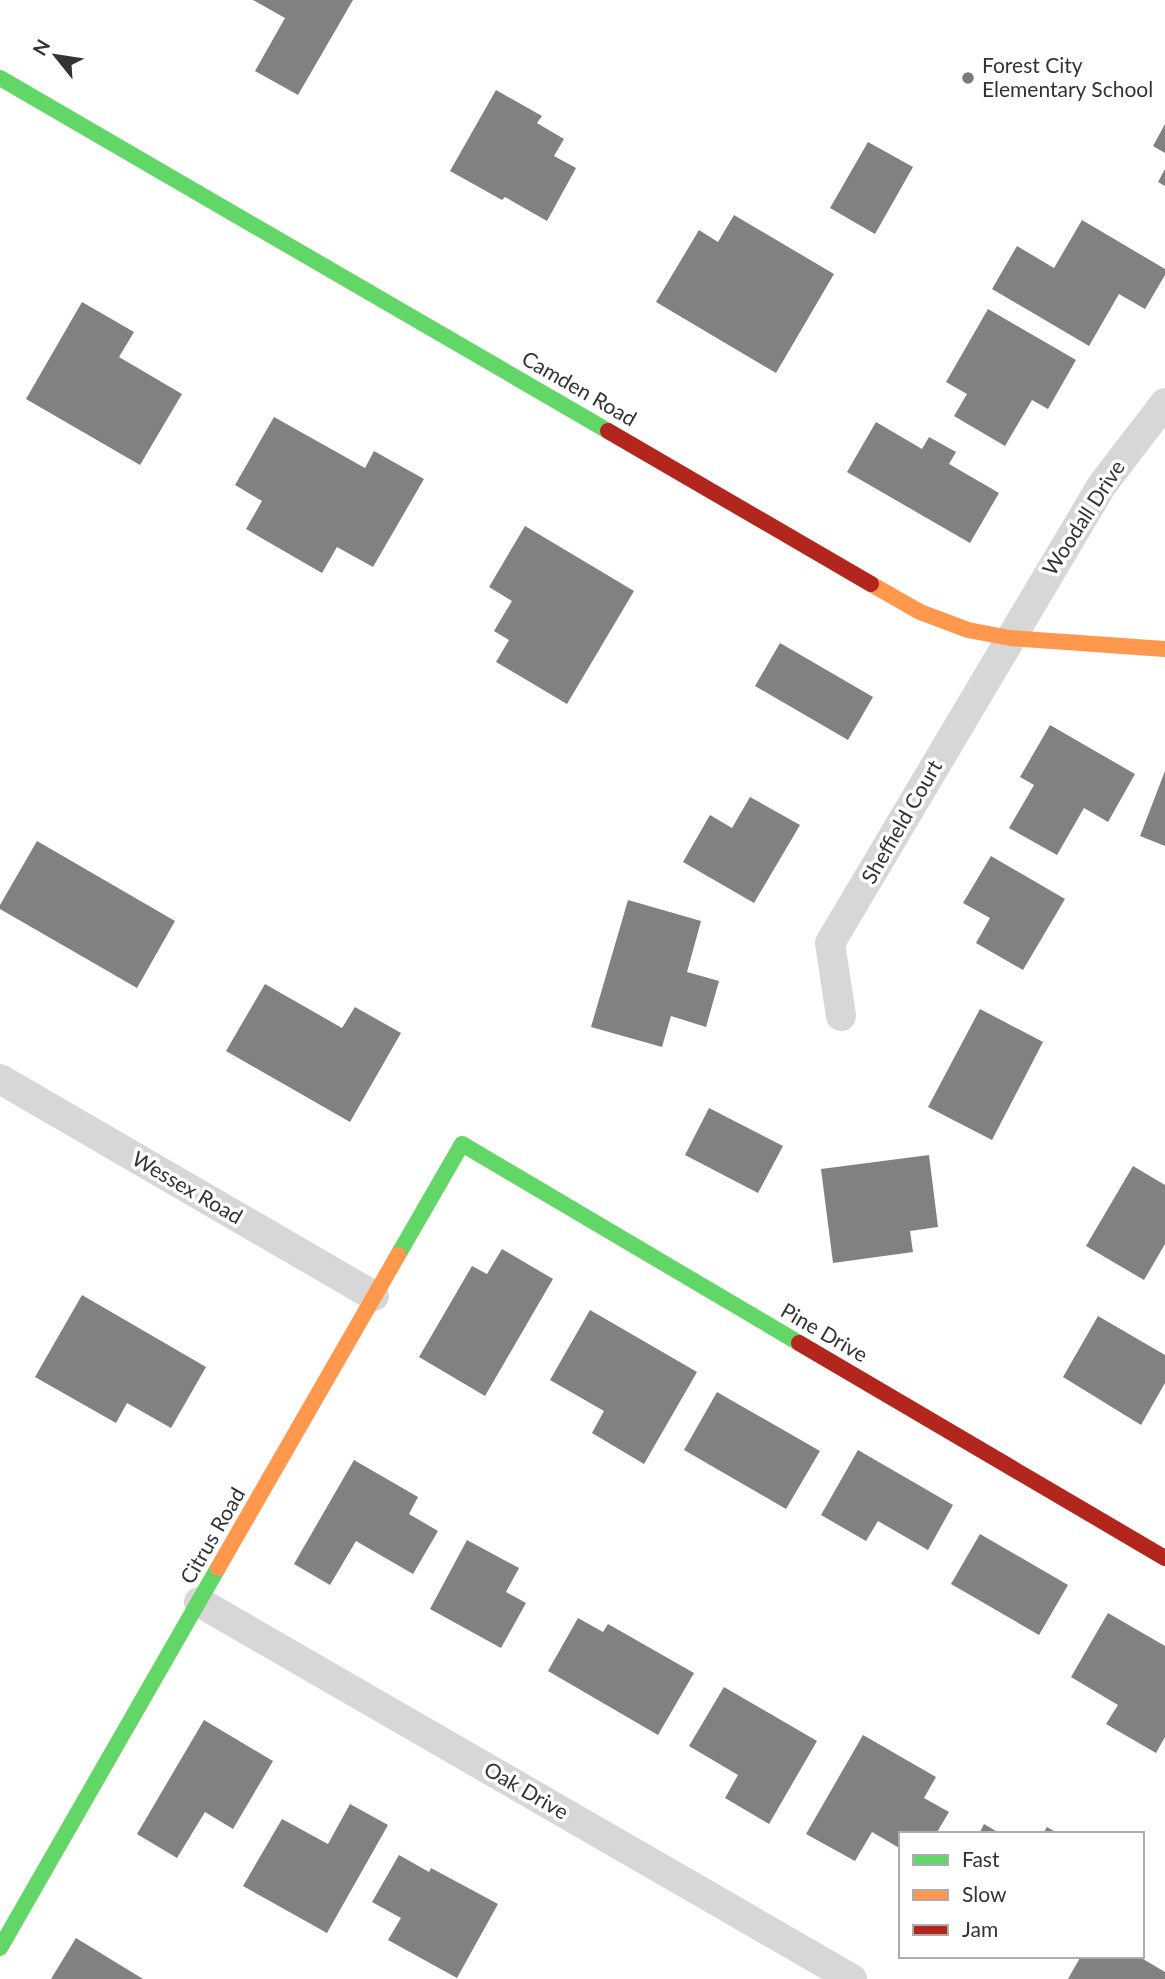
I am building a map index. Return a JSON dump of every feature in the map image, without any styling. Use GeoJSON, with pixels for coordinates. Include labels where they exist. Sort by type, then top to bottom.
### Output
{"type":"FeatureCollection","features":[{"type":"Feature","properties":{"kind":"street","name":"Camden Road"},"geometry":{"type":"LineString","coordinates":[[0,78],[920,612],[968,630],[1010,638],[1165,649]]}},
{"type":"Feature","properties":{"kind":"street","name":"Woodall Drive"},"geometry":{"type":"LineString","coordinates":[[1010,638],[1102,485],[1165,403]]}},
{"type":"Feature","properties":{"kind":"street","name":"Sheffield Court"},"geometry":{"type":"LineString","coordinates":[[841,1016],[830,943],[1010,638]]}},
{"type":"Feature","properties":{"kind":"street","name":"Wessex Road"},"geometry":{"type":"LineString","coordinates":[[0,1079],[374,1296]]}},
{"type":"Feature","properties":{"kind":"street","name":"Citrus Road"},"geometry":{"type":"LineString","coordinates":[[0,1948],[462,1144]]}},
{"type":"Feature","properties":{"kind":"street","name":"Pine Drive"},"geometry":{"type":"LineString","coordinates":[[462,1144],[1165,1558]]}},
{"type":"Feature","properties":{"kind":"street","name":"Oak Drive"},"geometry":{"type":"LineString","coordinates":[[199,1602],[852,1979]]}},
{"type":"Feature","properties":{"kind":"building"},"geometry":{"type":"Polygon","coordinates":[[[253,0],[353,0],[298,95],[255,71],[285,18],[253,0]]]}},
{"type":"Feature","properties":{"kind":"building"},"geometry":{"type":"Polygon","coordinates":[[[496,90],[542,116],[537,123],[564,139],[554,156],[576,168],[547,221],[450,171],[496,90]]]}},
{"type":"Feature","properties":{"kind":"building"},"geometry":{"type":"Polygon","coordinates":[[[1165,124],[1165,153],[1153,146],[1165,124]]]}},
{"type":"Feature","properties":{"kind":"building"},"geometry":{"type":"Polygon","coordinates":[[[868,142],[913,167],[875,234],[830,208],[868,142]]]}},
{"type":"Feature","properties":{"kind":"building"},"geometry":{"type":"Polygon","coordinates":[[[1165,169],[1165,186],[1158,182],[1165,169]]]}},
{"type":"Feature","properties":{"kind":"building"},"geometry":{"type":"Polygon","coordinates":[[[734,215],[834,274],[776,373],[656,302],[699,230],[718,242],[734,215]]]}},
{"type":"Feature","properties":{"kind":"building"},"geometry":{"type":"Polygon","coordinates":[[[1082,220],[1165,269],[1165,275],[1145,309],[1119,294],[1089,346],[992,289],[1017,246],[1054,268],[1082,220]]]}},
{"type":"Feature","properties":{"kind":"building"},"geometry":{"type":"Polygon","coordinates":[[[82,302],[134,332],[119,357],[182,394],[140,465],[26,399],[82,302]]]}},
{"type":"Feature","properties":{"kind":"building"},"geometry":{"type":"Polygon","coordinates":[[[988,309],[1076,360],[1048,409],[1032,400],[1005,446],[954,416],[967,394],[946,382],[988,309]]]}},
{"type":"Feature","properties":{"kind":"building"},"geometry":{"type":"Polygon","coordinates":[[[274,417],[365,468],[374,451],[424,479],[373,567],[337,547],[322,573],[246,529],[262,501],[235,485],[274,417]]]}},
{"type":"Feature","properties":{"kind":"building"},"geometry":{"type":"Polygon","coordinates":[[[876,422],[922,449],[929,437],[956,452],[949,464],[999,493],[970,543],[847,472],[876,422]]]}},
{"type":"Feature","properties":{"kind":"building"},"geometry":{"type":"Polygon","coordinates":[[[525,526],[634,591],[567,704],[496,662],[509,640],[494,631],[512,601],[489,587],[525,526]]]}},
{"type":"Feature","properties":{"kind":"building"},"geometry":{"type":"Polygon","coordinates":[[[780,643],[873,697],[848,740],[755,686],[780,643]]]}},
{"type":"Feature","properties":{"kind":"building"},"geometry":{"type":"Polygon","coordinates":[[[1050,725],[1135,774],[1108,822],[1084,808],[1057,855],[1009,828],[1034,785],[1020,777],[1050,725]]]}},
{"type":"Feature","properties":{"kind":"building"},"geometry":{"type":"Polygon","coordinates":[[[1165,771],[1165,846],[1140,836],[1165,771]]]}},
{"type":"Feature","properties":{"kind":"building"},"geometry":{"type":"Polygon","coordinates":[[[750,797],[800,825],[754,903],[683,862],[710,815],[732,828],[750,797]]]}},
{"type":"Feature","properties":{"kind":"building"},"geometry":{"type":"Polygon","coordinates":[[[37,841],[175,921],[137,988],[0,909],[37,841]]]}},
{"type":"Feature","properties":{"kind":"building"},"geometry":{"type":"Polygon","coordinates":[[[991,856],[1065,899],[1023,970],[976,943],[990,918],[963,903],[991,856]]]}},
{"type":"Feature","properties":{"kind":"building"},"geometry":{"type":"Polygon","coordinates":[[[628,900],[701,921],[687,972],[719,981],[706,1027],[671,1016],[662,1047],[591,1027],[628,900]]]}},
{"type":"Feature","properties":{"kind":"building"},"geometry":{"type":"Polygon","coordinates":[[[265,984],[342,1028],[355,1007],[401,1033],[350,1122],[226,1051],[265,984]]]}},
{"type":"Feature","properties":{"kind":"building"},"geometry":{"type":"Polygon","coordinates":[[[980,1009],[1043,1042],[992,1140],[928,1107],[980,1009]]]}},
{"type":"Feature","properties":{"kind":"building"},"geometry":{"type":"Polygon","coordinates":[[[709,1108],[783,1146],[758,1193],[685,1155],[709,1108]]]}},
{"type":"Feature","properties":{"kind":"building"},"geometry":{"type":"Polygon","coordinates":[[[929,1155],[938,1227],[910,1231],[913,1252],[833,1263],[821,1169],[929,1155]]]}},
{"type":"Feature","properties":{"kind":"building"},"geometry":{"type":"Polygon","coordinates":[[[1133,1166],[1165,1185],[1165,1244],[1144,1280],[1086,1246],[1133,1166]]]}},
{"type":"Feature","properties":{"kind":"building"},"geometry":{"type":"Polygon","coordinates":[[[502,1249],[553,1279],[485,1396],[419,1357],[472,1266],[487,1274],[502,1249]]]}},
{"type":"Feature","properties":{"kind":"building"},"geometry":{"type":"Polygon","coordinates":[[[82,1295],[206,1367],[171,1428],[127,1403],[116,1423],[35,1377],[82,1295]]]}},
{"type":"Feature","properties":{"kind":"building"},"geometry":{"type":"Polygon","coordinates":[[[590,1310],[697,1372],[644,1464],[592,1433],[604,1411],[550,1380],[590,1310]]]}},
{"type":"Feature","properties":{"kind":"building"},"geometry":{"type":"Polygon","coordinates":[[[1098,1316],[1165,1355],[1165,1383],[1141,1425],[1063,1377],[1098,1316]]]}},
{"type":"Feature","properties":{"kind":"building"},"geometry":{"type":"Polygon","coordinates":[[[717,1392],[820,1451],[786,1509],[684,1450],[717,1392]]]}},
{"type":"Feature","properties":{"kind":"building"},"geometry":{"type":"Polygon","coordinates":[[[858,1450],[953,1505],[928,1550],[878,1521],[866,1541],[821,1515],[858,1450]]]}},
{"type":"Feature","properties":{"kind":"building"},"geometry":{"type":"Polygon","coordinates":[[[354,1460],[418,1497],[409,1514],[438,1531],[413,1574],[356,1541],[330,1585],[294,1564],[354,1460]]]}},
{"type":"Feature","properties":{"kind":"building"},"geometry":{"type":"Polygon","coordinates":[[[980,1534],[1068,1585],[1039,1635],[951,1584],[980,1534]]]}},
{"type":"Feature","properties":{"kind":"building"},"geometry":{"type":"Polygon","coordinates":[[[467,1540],[519,1568],[506,1592],[526,1603],[501,1648],[430,1609],[467,1540]]]}},
{"type":"Feature","properties":{"kind":"building"},"geometry":{"type":"Polygon","coordinates":[[[1108,1613],[1165,1646],[1165,1737],[1156,1753],[1106,1724],[1118,1705],[1071,1677],[1108,1613]]]}},
{"type":"Feature","properties":{"kind":"building"},"geometry":{"type":"Polygon","coordinates":[[[578,1618],[603,1632],[608,1624],[694,1673],[658,1735],[548,1671],[578,1618]]]}},
{"type":"Feature","properties":{"kind":"building"},"geometry":{"type":"Polygon","coordinates":[[[724,1687],[817,1741],[769,1824],[725,1798],[738,1775],[689,1746],[724,1687]]]}},
{"type":"Feature","properties":{"kind":"building"},"geometry":{"type":"Polygon","coordinates":[[[204,1720],[273,1761],[233,1829],[205,1812],[177,1858],[137,1834],[204,1720]]]}},
{"type":"Feature","properties":{"kind":"building"},"geometry":{"type":"Polygon","coordinates":[[[863,1735],[936,1777],[924,1798],[949,1812],[937,1832],[899,1832],[899,1848],[872,1832],[855,1861],[806,1834],[863,1735]]]}},
{"type":"Feature","properties":{"kind":"building"},"geometry":{"type":"Polygon","coordinates":[[[350,1804],[388,1825],[327,1933],[243,1886],[282,1819],[328,1844],[350,1804]]]}},
{"type":"Feature","properties":{"kind":"building"},"geometry":{"type":"Polygon","coordinates":[[[984,1824],[998,1832],[980,1832],[984,1824]]]}},
{"type":"Feature","properties":{"kind":"building"},"geometry":{"type":"Polygon","coordinates":[[[399,1855],[429,1872],[431,1868],[498,1904],[457,1978],[388,1940],[401,1918],[372,1902],[399,1855]]]}},
{"type":"Feature","properties":{"kind":"building"},"geometry":{"type":"Polygon","coordinates":[[[76,1938],[143,1979],[51,1979],[76,1938]]]}},
{"type":"Feature","properties":{"kind":"building"},"geometry":{"type":"Polygon","coordinates":[[[1080,1958],[1141,1958],[1165,1972],[1165,1979],[1068,1979],[1080,1958]]]}},
{"type":"Feature","properties":{"kind":"traffic: fast"},"geometry":{"type":"LineString","coordinates":[[0,78],[608,431]]}},
{"type":"Feature","properties":{"kind":"traffic: fast"},"geometry":{"type":"LineString","coordinates":[[398,1255],[462,1144],[799,1343]]}},
{"type":"Feature","properties":{"kind":"traffic: fast"},"geometry":{"type":"LineString","coordinates":[[0,1948],[218,1568]]}},
{"type":"Feature","properties":{"kind":"traffic: slow"},"geometry":{"type":"LineString","coordinates":[[871,584],[920,612],[968,630],[1010,638],[1165,649]]}},
{"type":"Feature","properties":{"kind":"traffic: slow"},"geometry":{"type":"LineString","coordinates":[[218,1568],[398,1255]]}},
{"type":"Feature","properties":{"kind":"traffic: jam"},"geometry":{"type":"LineString","coordinates":[[608,431],[871,584]]}},
{"type":"Feature","properties":{"kind":"traffic: jam"},"geometry":{"type":"LineString","coordinates":[[799,1343],[1165,1558]]}},
{"type":"Feature","properties":{"kind":"place","name":"Forest City Elementary School"},"geometry":{"type":"Point","coordinates":[968,78]}}]}
